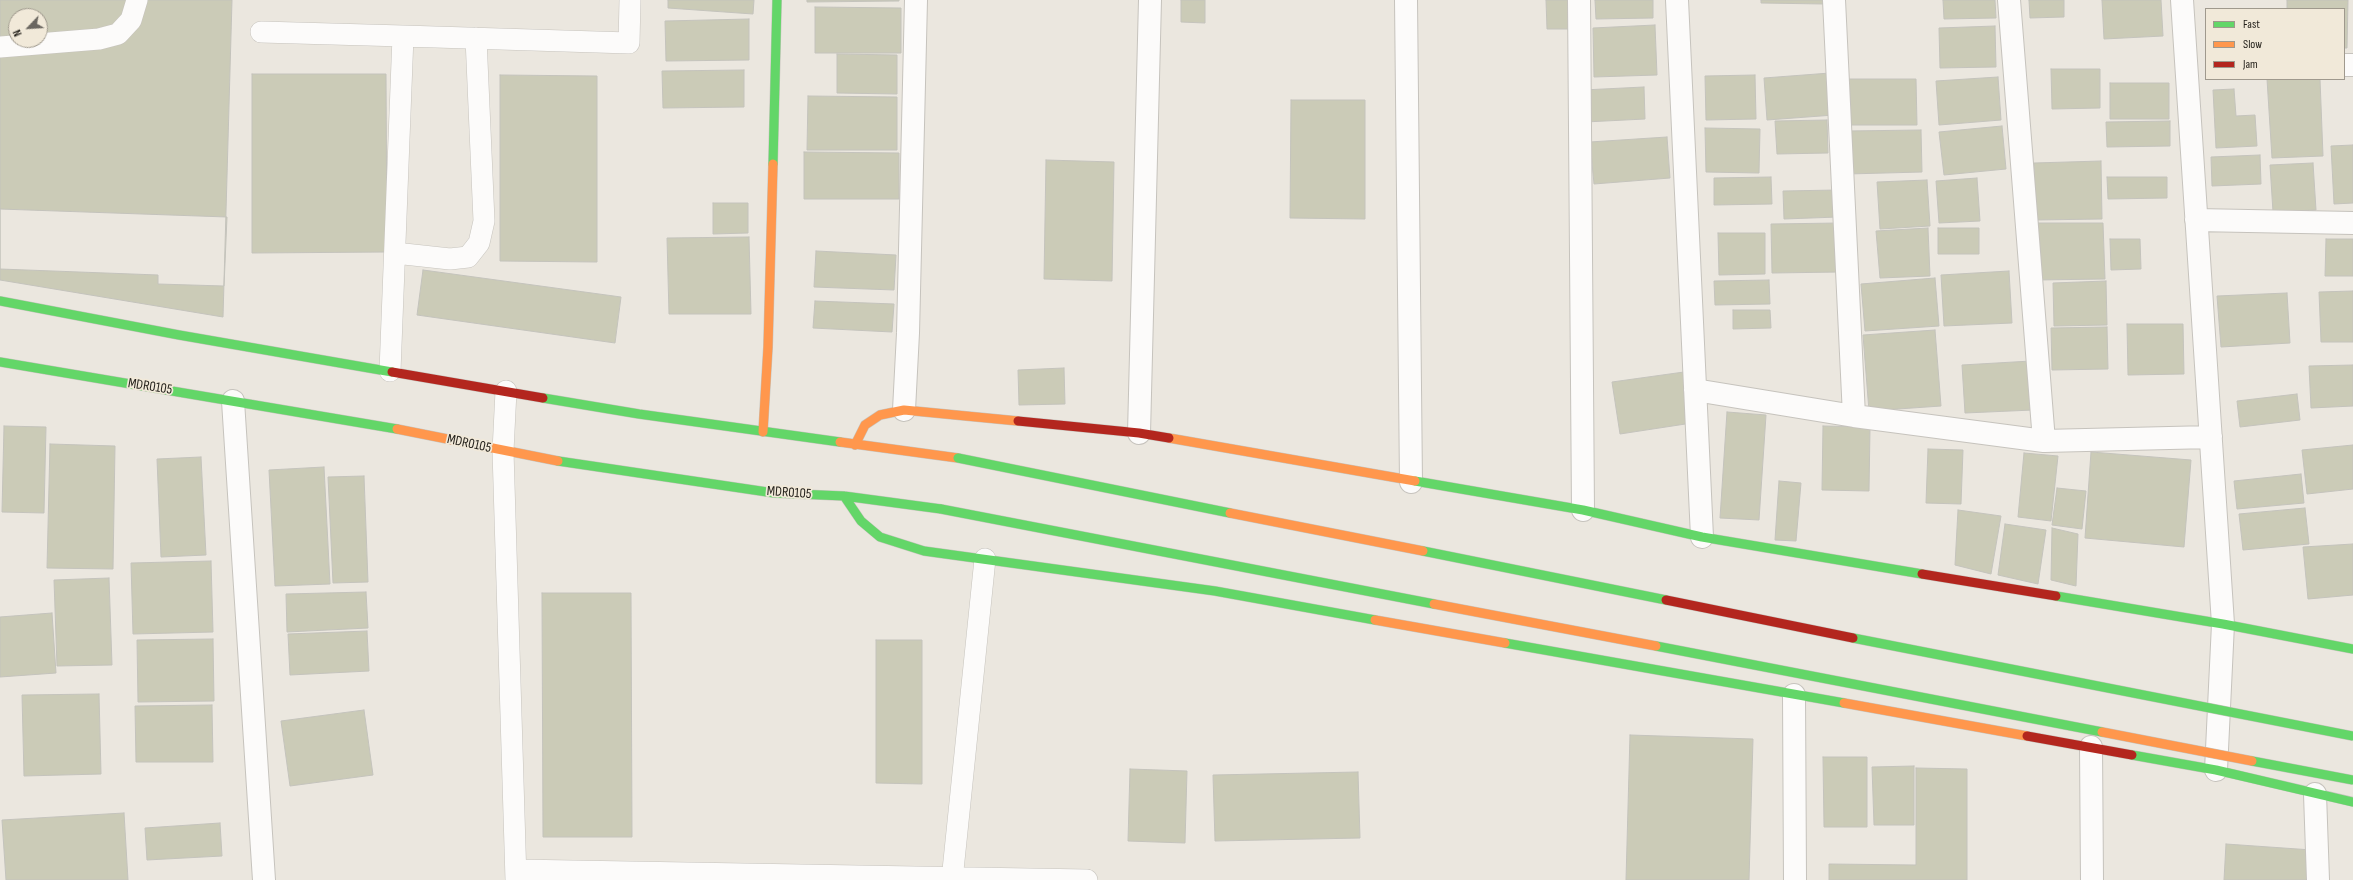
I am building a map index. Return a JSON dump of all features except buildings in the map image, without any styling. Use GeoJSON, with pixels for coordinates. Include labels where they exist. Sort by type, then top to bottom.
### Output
{"type":"FeatureCollection","features":[{"type":"Feature","properties":{"kind":"main road"},"geometry":{"type":"LineString","coordinates":[[763,432],[768,347],[777,0]]}},
{"type":"Feature","properties":{"kind":"main road"},"geometry":{"type":"LineString","coordinates":[[0,301],[187,337],[506,391],[763,432],[958,458],[2154,698],[2353,736]]}},
{"type":"Feature","properties":{"kind":"main road","name":"MDR0105"},"geometry":{"type":"LineString","coordinates":[[0,362],[394,428],[503,451],[774,493],[844,496],[941,509],[2353,780]]}},
{"type":"Feature","properties":{"kind":"main road"},"geometry":{"type":"LineString","coordinates":[[856,445],[865,425],[880,416],[904,410],[1139,433],[1411,482],[1583,510],[1702,537],[2223,624],[2353,649]]}},
{"type":"Feature","properties":{"kind":"main road"},"geometry":{"type":"LineString","coordinates":[[844,496],[861,521],[880,537],[924,551],[1215,591],[2216,770],[2353,802]]}},
{"type":"Feature","properties":{"kind":"street"},"geometry":{"type":"LineString","coordinates":[[904,410],[908,333],[916,0]]}},
{"type":"Feature","properties":{"kind":"street"},"geometry":{"type":"LineString","coordinates":[[1139,433],[1150,0]]}},
{"type":"Feature","properties":{"kind":"street"},"geometry":{"type":"LineString","coordinates":[[1406,0],[1411,482]]}},
{"type":"Feature","properties":{"kind":"street"},"geometry":{"type":"LineString","coordinates":[[1579,0],[1583,510]]}},
{"type":"Feature","properties":{"kind":"street"},"geometry":{"type":"LineString","coordinates":[[1677,0],[1702,537]]}},
{"type":"Feature","properties":{"kind":"street"},"geometry":{"type":"LineString","coordinates":[[1834,0],[1854,416]]}},
{"type":"Feature","properties":{"kind":"street"},"geometry":{"type":"LineString","coordinates":[[2009,0],[2044,441]]}},
{"type":"Feature","properties":{"kind":"street"},"geometry":{"type":"LineString","coordinates":[[2182,0],[2196,66],[2196,220],[2223,624],[2216,770]]}},
{"type":"Feature","properties":{"kind":"street"},"geometry":{"type":"LineString","coordinates":[[2196,220],[2353,223]]}},
{"type":"Feature","properties":{"kind":"street"},"geometry":{"type":"LineString","coordinates":[[1695,390],[1854,416],[2044,441],[2211,437]]}},
{"type":"Feature","properties":{"kind":"street"},"geometry":{"type":"LineString","coordinates":[[233,401],[264,880]]}},
{"type":"Feature","properties":{"kind":"street"},"geometry":{"type":"LineString","coordinates":[[1794,695],[1795,880]]}},
{"type":"Feature","properties":{"kind":"street"},"geometry":{"type":"LineString","coordinates":[[2091,747],[2092,880]]}},
{"type":"Feature","properties":{"kind":"street"},"geometry":{"type":"LineString","coordinates":[[2315,794],[2318,880]]}},
{"type":"Feature","properties":{"kind":"lane"},"geometry":{"type":"LineString","coordinates":[[0,47],[99,39],[118,34],[131,20],[136,0]]}},
{"type":"Feature","properties":{"kind":"lane"},"geometry":{"type":"LineString","coordinates":[[261,32],[629,43],[630,0]]}},
{"type":"Feature","properties":{"kind":"lane"},"geometry":{"type":"LineString","coordinates":[[390,371],[403,36]]}},
{"type":"Feature","properties":{"kind":"lane"},"geometry":{"type":"LineString","coordinates":[[395,253],[450,259],[468,257],[479,243],[484,221],[476,38]]}},
{"type":"Feature","properties":{"kind":"lane"},"geometry":{"type":"LineString","coordinates":[[506,391],[503,451],[516,875],[1087,880]]}},
{"type":"Feature","properties":{"kind":"lane"},"geometry":{"type":"LineString","coordinates":[[952,880],[985,559]]}},
{"type":"Feature","properties":{"kind":"traffic: fast"},"geometry":{"type":"LineString","coordinates":[[773,164],[777,0]]}},
{"type":"Feature","properties":{"kind":"traffic: fast"},"geometry":{"type":"LineString","coordinates":[[0,301],[179,335],[392,372]]}},
{"type":"Feature","properties":{"kind":"traffic: fast"},"geometry":{"type":"LineString","coordinates":[[0,362],[397,429]]}},
{"type":"Feature","properties":{"kind":"traffic: fast"},"geometry":{"type":"LineString","coordinates":[[543,398],[639,414],[840,442]]}},
{"type":"Feature","properties":{"kind":"traffic: fast"},"geometry":{"type":"LineString","coordinates":[[958,458],[1230,513]]}},
{"type":"Feature","properties":{"kind":"traffic: fast"},"geometry":{"type":"LineString","coordinates":[[558,461],[774,493],[844,496],[941,509]]}},
{"type":"Feature","properties":{"kind":"traffic: fast"},"geometry":{"type":"LineString","coordinates":[[1415,481],[1583,510],[1702,537],[1922,574]]}},
{"type":"Feature","properties":{"kind":"traffic: fast"},"geometry":{"type":"LineString","coordinates":[[844,496],[861,521],[880,537],[924,551],[1215,591],[1375,620]]}},
{"type":"Feature","properties":{"kind":"traffic: fast"},"geometry":{"type":"LineString","coordinates":[[941,509],[1434,604]]}},
{"type":"Feature","properties":{"kind":"traffic: fast"},"geometry":{"type":"LineString","coordinates":[[1423,551],[1666,600]]}},
{"type":"Feature","properties":{"kind":"traffic: fast"},"geometry":{"type":"LineString","coordinates":[[2056,596],[2223,624],[2353,649]]}},
{"type":"Feature","properties":{"kind":"traffic: fast"},"geometry":{"type":"LineString","coordinates":[[1853,638],[2353,736]]}},
{"type":"Feature","properties":{"kind":"traffic: fast"},"geometry":{"type":"LineString","coordinates":[[1505,643],[1844,703]]}},
{"type":"Feature","properties":{"kind":"traffic: fast"},"geometry":{"type":"LineString","coordinates":[[1656,646],[2102,732]]}},
{"type":"Feature","properties":{"kind":"traffic: fast"},"geometry":{"type":"LineString","coordinates":[[2132,755],[2216,770],[2353,802]]}},
{"type":"Feature","properties":{"kind":"traffic: fast"},"geometry":{"type":"LineString","coordinates":[[2252,761],[2353,780]]}},
{"type":"Feature","properties":{"kind":"traffic: slow"},"geometry":{"type":"LineString","coordinates":[[763,432],[768,347],[773,164]]}},
{"type":"Feature","properties":{"kind":"traffic: slow"},"geometry":{"type":"LineString","coordinates":[[855,445],[865,425],[880,415],[904,410],[1018,421]]}},
{"type":"Feature","properties":{"kind":"traffic: slow"},"geometry":{"type":"LineString","coordinates":[[397,429],[558,461]]}},
{"type":"Feature","properties":{"kind":"traffic: slow"},"geometry":{"type":"LineString","coordinates":[[1169,438],[1415,481]]}},
{"type":"Feature","properties":{"kind":"traffic: slow"},"geometry":{"type":"LineString","coordinates":[[840,442],[958,458]]}},
{"type":"Feature","properties":{"kind":"traffic: slow"},"geometry":{"type":"LineString","coordinates":[[1230,513],[1423,551]]}},
{"type":"Feature","properties":{"kind":"traffic: slow"},"geometry":{"type":"LineString","coordinates":[[1434,604],[1656,646]]}},
{"type":"Feature","properties":{"kind":"traffic: slow"},"geometry":{"type":"LineString","coordinates":[[1375,620],[1505,643]]}},
{"type":"Feature","properties":{"kind":"traffic: slow"},"geometry":{"type":"LineString","coordinates":[[1844,703],[2027,736]]}},
{"type":"Feature","properties":{"kind":"traffic: slow"},"geometry":{"type":"LineString","coordinates":[[2102,732],[2252,761]]}},
{"type":"Feature","properties":{"kind":"traffic: jam"},"geometry":{"type":"LineString","coordinates":[[392,372],[543,398]]}},
{"type":"Feature","properties":{"kind":"traffic: jam"},"geometry":{"type":"LineString","coordinates":[[1018,421],[1139,433],[1169,438]]}},
{"type":"Feature","properties":{"kind":"traffic: jam"},"geometry":{"type":"LineString","coordinates":[[1922,574],[2056,596]]}},
{"type":"Feature","properties":{"kind":"traffic: jam"},"geometry":{"type":"LineString","coordinates":[[1666,600],[1853,638]]}},
{"type":"Feature","properties":{"kind":"traffic: jam"},"geometry":{"type":"LineString","coordinates":[[2027,736],[2132,755]]}}]}
